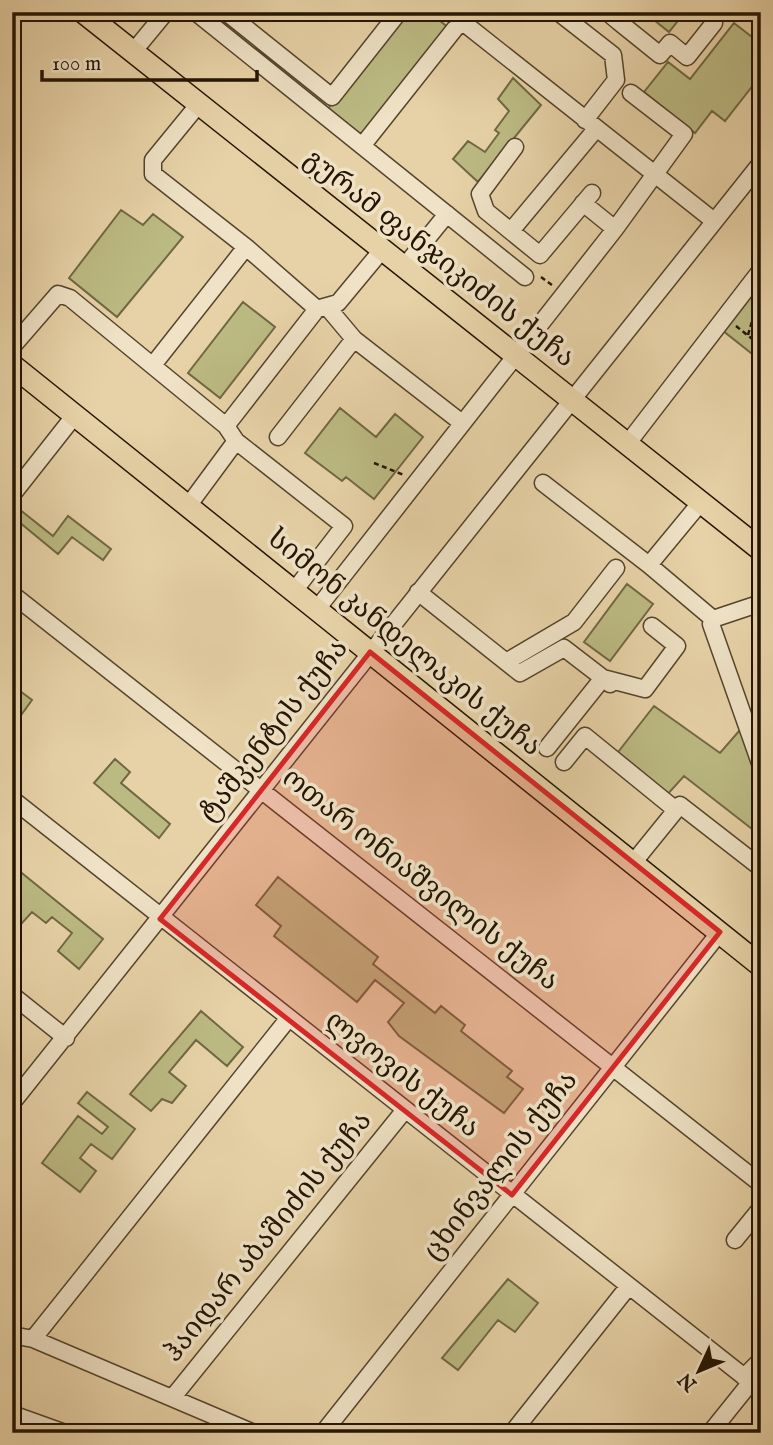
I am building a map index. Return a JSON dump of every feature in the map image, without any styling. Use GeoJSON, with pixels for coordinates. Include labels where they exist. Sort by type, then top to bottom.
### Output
{"type":"FeatureCollection","features":[{"type":"Feature","properties":{"kind":"main road","name":"გურამ ფანჯიკიძის ქუჩა"},"geometry":{"type":"LineString","coordinates":[[83,12],[761,550]]}},
{"type":"Feature","properties":{"kind":"main road","name":"სიმონ კანდელაკის ქუჩა"},"geometry":{"type":"LineString","coordinates":[[12,365],[761,965]]}},
{"type":"Feature","properties":{"kind":"street"},"geometry":{"type":"LineString","coordinates":[[133,52],[166,12]]}},
{"type":"Feature","properties":{"kind":"street"},"geometry":{"type":"LineString","coordinates":[[226,12],[332,97],[399,12]]}},
{"type":"Feature","properties":{"kind":"street"},"geometry":{"type":"LineString","coordinates":[[511,231],[591,124],[616,80],[613,55],[558,12]]}},
{"type":"Feature","properties":{"kind":"street"},"geometry":{"type":"LineString","coordinates":[[197,13],[447,214],[532,277]]}},
{"type":"Feature","properties":{"kind":"street"},"geometry":{"type":"LineString","coordinates":[[618,15],[660,55],[670,43],[687,57],[714,23]]}},
{"type":"Feature","properties":{"kind":"street"},"geometry":{"type":"LineString","coordinates":[[362,146],[455,17],[714,221]]}},
{"type":"Feature","properties":{"kind":"street"},"geometry":{"type":"LineString","coordinates":[[317,609],[615,229],[684,134],[632,93]]}},
{"type":"Feature","properties":{"kind":"street"},"geometry":{"type":"LineString","coordinates":[[198,105],[153,160],[153,174],[323,309],[354,339],[462,423]]}},
{"type":"Feature","properties":{"kind":"street"},"geometry":{"type":"LineString","coordinates":[[515,147],[480,194],[486,211],[540,255],[588,198],[615,229]]}},
{"type":"Feature","properties":{"kind":"street","name":"ტაშკენტის ქუჩა"},"geometry":{"type":"LineString","coordinates":[[12,1103],[761,163]]}},
{"type":"Feature","properties":{"kind":"street"},"geometry":{"type":"LineString","coordinates":[[404,267],[447,214]]}},
{"type":"Feature","properties":{"kind":"street"},"geometry":{"type":"LineString","coordinates":[[153,365],[246,247]]}},
{"type":"Feature","properties":{"kind":"street"},"geometry":{"type":"LineString","coordinates":[[226,426],[323,309],[338,303],[382,250]]}},
{"type":"Feature","properties":{"kind":"street"},"geometry":{"type":"LineString","coordinates":[[628,443],[761,270]]}},
{"type":"Feature","properties":{"kind":"street"},"geometry":{"type":"LineString","coordinates":[[12,347],[58,294],[70,298],[226,426],[236,441],[344,526],[293,591]]}},
{"type":"Feature","properties":{"kind":"street"},"geometry":{"type":"LineString","coordinates":[[278,437],[354,339]]}},
{"type":"Feature","properties":{"kind":"street"},"geometry":{"type":"LineString","coordinates":[[12,495],[75,415]]}},
{"type":"Feature","properties":{"kind":"street"},"geometry":{"type":"LineString","coordinates":[[188,506],[236,441]]}},
{"type":"Feature","properties":{"kind":"street"},"geometry":{"type":"LineString","coordinates":[[543,483],[649,565],[713,619]]}},
{"type":"Feature","properties":{"kind":"street"},"geometry":{"type":"LineString","coordinates":[[649,565],[701,502]]}},
{"type":"Feature","properties":{"kind":"street"},"geometry":{"type":"LineString","coordinates":[[506,662],[574,622],[616,568]]}},
{"type":"Feature","properties":{"kind":"street"},"geometry":{"type":"LineString","coordinates":[[418,592],[520,673],[564,648],[617,689]]}},
{"type":"Feature","properties":{"kind":"street","name":"ოთარ ონიაშვილის ქუჩა"},"geometry":{"type":"LineString","coordinates":[[12,594],[761,1184]]}},
{"type":"Feature","properties":{"kind":"street"},"geometry":{"type":"LineString","coordinates":[[713,619],[761,603]]}},
{"type":"Feature","properties":{"kind":"street"},"geometry":{"type":"LineString","coordinates":[[713,619],[712,632],[761,766]]}},
{"type":"Feature","properties":{"kind":"street"},"geometry":{"type":"LineString","coordinates":[[603,678],[645,689],[677,646],[652,626]]}},
{"type":"Feature","properties":{"kind":"street"},"geometry":{"type":"LineString","coordinates":[[547,748],[603,678]]}},
{"type":"Feature","properties":{"kind":"street"},"geometry":{"type":"LineString","coordinates":[[564,762],[584,736],[676,810]]}},
{"type":"Feature","properties":{"kind":"street","name":"ლვოვის ქუჩა"},"geometry":{"type":"LineString","coordinates":[[12,799],[160,919],[752,1383]]}},
{"type":"Feature","properties":{"kind":"street"},"geometry":{"type":"LineString","coordinates":[[634,863],[680,805],[761,868]]}},
{"type":"Feature","properties":{"kind":"street","name":"ცხინვალის ქუჩა"},"geometry":{"type":"LineString","coordinates":[[323,1433],[720,933]]}},
{"type":"Feature","properties":{"kind":"street"},"geometry":{"type":"LineString","coordinates":[[12,996],[65,1038]]}},
{"type":"Feature","properties":{"kind":"street"},"geometry":{"type":"LineString","coordinates":[[33,1339],[288,1019]]}},
{"type":"Feature","properties":{"kind":"street","name":"ჰაიდარ აბაშიძის ქუჩა"},"geometry":{"type":"LineString","coordinates":[[173,1397],[404,1111]]}},
{"type":"Feature","properties":{"kind":"street"},"geometry":{"type":"LineString","coordinates":[[735,1240],[761,1208]]}},
{"type":"Feature","properties":{"kind":"street"},"geometry":{"type":"LineString","coordinates":[[512,1433],[628,1287]]}},
{"type":"Feature","properties":{"kind":"street"},"geometry":{"type":"LineString","coordinates":[[12,1335],[33,1339],[254,1433]]}},
{"type":"Feature","properties":{"kind":"street"},"geometry":{"type":"LineString","coordinates":[[710,1433],[752,1383],[761,1360]]}},
{"type":"Feature","properties":{"kind":"street"},"geometry":{"type":"LineString","coordinates":[[12,1414],[65,1433]]}},
{"type":"Feature","properties":{"kind":"path"},"geometry":{"type":"LineString","coordinates":[[532,277],[549,283]]}},
{"type":"Feature","properties":{"kind":"path"},"geometry":{"type":"LineString","coordinates":[[748,335],[758,301]]}},
{"type":"Feature","properties":{"kind":"path"},"geometry":{"type":"LineString","coordinates":[[725,317],[761,346]]}},
{"type":"Feature","properties":{"kind":"path"},"geometry":{"type":"LineString","coordinates":[[374,463],[401,473],[415,483]]}},
{"type":"Feature","properties":{"kind":"highlighted area"},"geometry":{"type":"Polygon","coordinates":[[[370,652],[720,932],[512,1195],[160,919],[370,652]]]}},
{"type":"Feature","properties":{"kind":"shaded area"},"geometry":{"type":"Polygon","coordinates":[[[405,12],[429,12],[450,29],[363,138],[327,110],[405,12]]]}},
{"type":"Feature","properties":{"kind":"shaded area"},"geometry":{"type":"Polygon","coordinates":[[[644,12],[685,12],[669,32],[644,12]]]}},
{"type":"Feature","properties":{"kind":"shaded area"},"geometry":{"type":"Polygon","coordinates":[[[734,23],[761,44],[761,75],[725,121],[712,111],[695,133],[644,92],[668,62],[690,79],[734,23]]]}},
{"type":"Feature","properties":{"kind":"shaded area"},"geometry":{"type":"Polygon","coordinates":[[[513,78],[541,105],[478,182],[453,159],[468,141],[485,152],[499,133],[495,130],[509,111],[498,99],[513,78]]]}},
{"type":"Feature","properties":{"kind":"shaded area"},"geometry":{"type":"Polygon","coordinates":[[[121,210],[143,225],[153,214],[183,237],[117,317],[69,278],[121,210]]]}},
{"type":"Feature","properties":{"kind":"shaded area"},"geometry":{"type":"Polygon","coordinates":[[[761,280],[761,361],[722,330],[761,280]]]}},
{"type":"Feature","properties":{"kind":"shaded area"},"geometry":{"type":"Polygon","coordinates":[[[243,302],[275,327],[220,398],[188,373],[243,302]]]}},
{"type":"Feature","properties":{"kind":"shaded area"},"geometry":{"type":"Polygon","coordinates":[[[340,408],[376,437],[395,414],[423,437],[374,499],[346,477],[342,481],[305,453],[340,408]]]}},
{"type":"Feature","properties":{"kind":"shaded area"},"geometry":{"type":"Polygon","coordinates":[[[19,509],[53,536],[68,516],[111,549],[103,560],[72,537],[58,554],[19,522],[12,530],[12,518],[19,509]]]}},
{"type":"Feature","properties":{"kind":"shaded area"},"geometry":{"type":"Polygon","coordinates":[[[627,584],[653,604],[610,661],[584,642],[627,584]]]}},
{"type":"Feature","properties":{"kind":"shaded area"},"geometry":{"type":"Polygon","coordinates":[[[12,685],[32,700],[16,722],[12,719],[12,685]]]}},
{"type":"Feature","properties":{"kind":"shaded area"},"geometry":{"type":"Polygon","coordinates":[[[654,706],[720,753],[740,730],[761,783],[761,836],[684,776],[666,796],[615,756],[654,706]]]}},
{"type":"Feature","properties":{"kind":"shaded area"},"geometry":{"type":"Polygon","coordinates":[[[115,759],[130,772],[121,783],[170,824],[159,838],[94,783],[115,759]]]}},
{"type":"Feature","properties":{"kind":"shaded area"},"geometry":{"type":"Polygon","coordinates":[[[12,865],[103,939],[79,969],[58,951],[72,933],[52,917],[46,923],[32,912],[12,934],[12,865]]]}},
{"type":"Feature","properties":{"kind":"shaded area"},"geometry":{"type":"Polygon","coordinates":[[[278,877],[378,957],[373,964],[435,1013],[441,1006],[465,1025],[461,1031],[512,1071],[507,1077],[523,1089],[504,1113],[399,1036],[388,1022],[404,1003],[375,980],[357,1002],[274,936],[281,926],[256,905],[278,877]]]}},
{"type":"Feature","properties":{"kind":"shaded area"},"geometry":{"type":"Polygon","coordinates":[[[201,1011],[243,1047],[227,1066],[196,1040],[169,1072],[186,1086],[172,1103],[162,1099],[151,1111],[130,1094],[201,1011]]]}},
{"type":"Feature","properties":{"kind":"shaded area"},"geometry":{"type":"Polygon","coordinates":[[[87,1092],[135,1129],[112,1159],[91,1144],[80,1158],[96,1171],[80,1192],[42,1163],[78,1116],[102,1134],[108,1127],[78,1103],[87,1092]]]}},
{"type":"Feature","properties":{"kind":"shaded area"},"geometry":{"type":"Polygon","coordinates":[[[508,1279],[538,1303],[515,1332],[498,1320],[458,1370],[442,1358],[508,1279]]]}}]}
